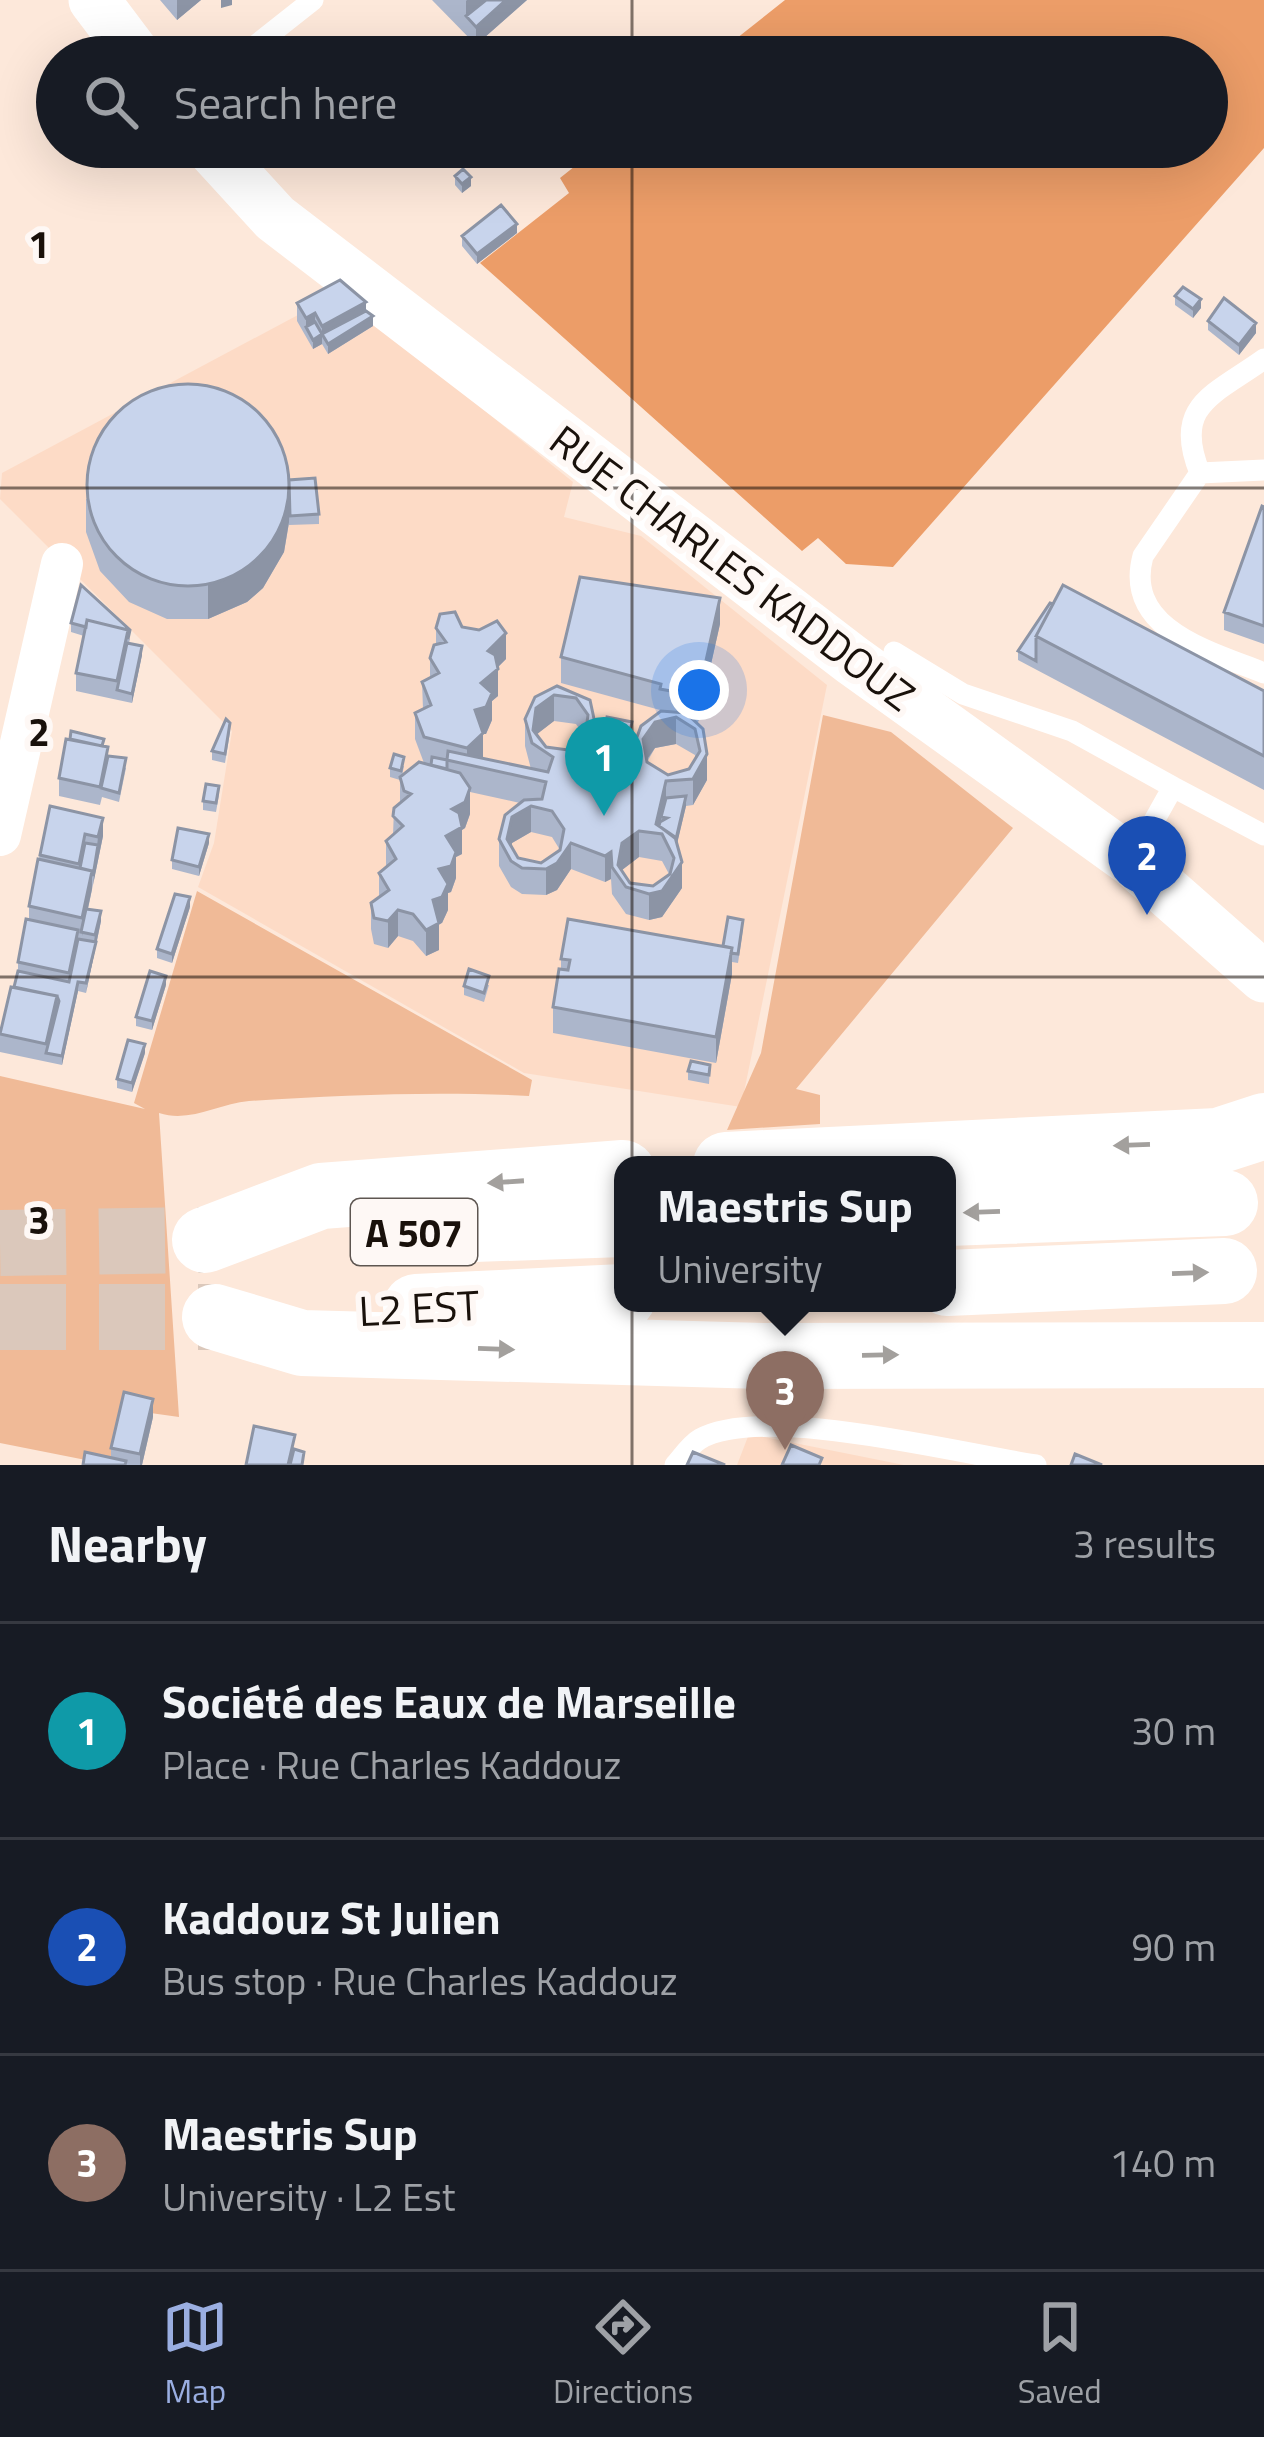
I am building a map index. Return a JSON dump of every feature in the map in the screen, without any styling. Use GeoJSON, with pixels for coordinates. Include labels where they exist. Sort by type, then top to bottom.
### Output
{"type":"FeatureCollection","features":[{"type":"Feature","properties":{"kind":"highway"},"geometry":{"type":"LineString","coordinates":[[910,1156],[1218,1141],[1264,1126]]}},
{"type":"Feature","properties":{"kind":"highway","name":"L2 EST"},"geometry":{"type":"LineString","coordinates":[[614,1174],[322,1196],[205,1240],[614,1224]]}},
{"type":"Feature","properties":{"kind":"highway"},"geometry":{"type":"LineString","coordinates":[[956,1213],[1225,1203]]}},
{"type":"Feature","properties":{"kind":"highway"},"geometry":{"type":"LineString","coordinates":[[956,1283],[1224,1271]]}},
{"type":"Feature","properties":{"kind":"highway","name":"L2 EST"},"geometry":{"type":"LineString","coordinates":[[614,1298],[214,1317],[302,1343],[763,1356],[1264,1355]]}},
{"type":"Feature","properties":{"kind":"street"},"geometry":{"type":"LineString","coordinates":[[94,0],[121,36]]}},
{"type":"Feature","properties":{"kind":"street","name":"RUE CHARLES KADDOUZ"},"geometry":{"type":"LineString","coordinates":[[230,168],[275,218],[852,660],[1132,861],[1264,977]]}},
{"type":"Feature","properties":{"kind":"street"},"geometry":{"type":"LineString","coordinates":[[0,835],[8,766],[62,563]]}},
{"type":"Feature","properties":{"kind":"lane"},"geometry":{"type":"LineString","coordinates":[[268,36],[314,0]]}},
{"type":"Feature","properties":{"kind":"lane"},"geometry":{"type":"LineString","coordinates":[[1200,473],[1187,438],[1191,418],[1198,406],[1264,359]]}},
{"type":"Feature","properties":{"kind":"lane"},"geometry":{"type":"LineString","coordinates":[[1200,473],[1264,470]]}},
{"type":"Feature","properties":{"kind":"lane"},"geometry":{"type":"LineString","coordinates":[[1200,473],[1143,556],[1139,571],[1147,604],[1180,638],[1264,673]]}},
{"type":"Feature","properties":{"kind":"lane"},"geometry":{"type":"LineString","coordinates":[[894,652],[963,694],[1072,731],[1264,835]]}},
{"type":"Feature","properties":{"kind":"lane"},"geometry":{"type":"LineString","coordinates":[[1132,861],[1173,787]]}},
{"type":"Feature","properties":{"kind":"lane"},"geometry":{"type":"LineString","coordinates":[[675,1465],[698,1439],[724,1430],[775,1425],[839,1430],[993,1462],[1036,1465]]}},
{"type":"Feature","properties":{"kind":"shaded area"},"geometry":{"type":"Polygon","coordinates":[[[785,0],[1264,0],[1264,148],[893,567],[846,564],[818,538],[802,551],[480,263],[569,193],[560,178],[573,168],[1228,168],[1228,36],[740,36],[785,0]]]}},
{"type":"Feature","properties":{"kind":"shaded area"},"geometry":{"type":"Polygon","coordinates":[[[339,293],[573,482],[564,517],[641,536],[827,685],[741,1107],[524,1073],[198,887],[214,843],[232,731],[0,499],[2,473],[339,293]]]}},
{"type":"Feature","properties":{"kind":"shaded area"},"geometry":{"type":"Polygon","coordinates":[[[823,715],[891,732],[1013,828],[796,1089],[820,1095],[820,1124],[727,1130],[761,1053],[823,715]]]}},
{"type":"Feature","properties":{"kind":"shaded area"},"geometry":{"type":"Polygon","coordinates":[[[197,891],[532,1080],[529,1096],[319,1097],[249,1101],[182,1116],[159,1113],[179,1417],[122,1409],[111,1465],[0,1443],[0,1076],[145,1109],[134,1103],[197,891]]]}},
{"type":"Feature","properties":{"kind":"shaded area"},"geometry":{"type":"Polygon","coordinates":[[[749,1434],[904,1465],[737,1465],[749,1434]]]}},
{"type":"Feature","properties":{"kind":"building"},"geometry":{"type":"Polygon","coordinates":[[[486,0],[506,0],[476,27],[466,16],[486,0]]]}},
{"type":"Feature","properties":{"kind":"building"},"geometry":{"type":"Polygon","coordinates":[[[463,169],[471,177],[462,184],[455,176],[463,169]]]}},
{"type":"Feature","properties":{"kind":"building"},"geometry":{"type":"Polygon","coordinates":[[[501,205],[517,224],[477,254],[462,236],[501,205]]]}},
{"type":"Feature","properties":{"kind":"building"},"geometry":{"type":"Polygon","coordinates":[[[340,280],[366,302],[322,326],[315,313],[306,318],[297,303],[340,280]]]}},
{"type":"Feature","properties":{"kind":"building"},"geometry":{"type":"Polygon","coordinates":[[[1183,287],[1201,299],[1193,309],[1175,296],[1183,287]]]}},
{"type":"Feature","properties":{"kind":"building"},"geometry":{"type":"Polygon","coordinates":[[[1224,298],[1256,323],[1239,345],[1208,321],[1224,298]]]}},
{"type":"Feature","properties":{"kind":"building"},"geometry":{"type":"Polygon","coordinates":[[[366,311],[373,316],[328,344],[322,334],[366,311]]]}},
{"type":"Feature","properties":{"kind":"building"},"geometry":{"type":"Polygon","coordinates":[[[315,322],[322,334],[313,340],[306,327],[315,322]]]}},
{"type":"Feature","properties":{"kind":"building"},"geometry":{"type":"Polygon","coordinates":[[[188,384],[227,392],[259,414],[281,446],[289,485],[281,524],[259,556],[227,578],[188,586],[149,578],[117,556],[95,524],[87,485],[95,446],[117,414],[149,392],[188,384]]]}},
{"type":"Feature","properties":{"kind":"building"},"geometry":{"type":"Polygon","coordinates":[[[315,478],[319,514],[290,516],[289,480],[315,478]]]}},
{"type":"Feature","properties":{"kind":"building"},"geometry":{"type":"Polygon","coordinates":[[[1264,507],[1264,626],[1224,612],[1264,507]]]}},
{"type":"Feature","properties":{"kind":"building"},"geometry":{"type":"Polygon","coordinates":[[[580,577],[720,598],[698,696],[660,689],[661,684],[561,657],[580,577]]]}},
{"type":"Feature","properties":{"kind":"building"},"geometry":{"type":"Polygon","coordinates":[[[81,585],[130,630],[128,639],[128,630],[87,620],[86,627],[71,623],[81,585]]]}},
{"type":"Feature","properties":{"kind":"building"},"geometry":{"type":"Polygon","coordinates":[[[1063,585],[1264,691],[1264,756],[1036,636],[1063,585]]]}},
{"type":"Feature","properties":{"kind":"building"},"geometry":{"type":"Polygon","coordinates":[[[1050,603],[1036,636],[1036,661],[1018,651],[1050,603]]]}},
{"type":"Feature","properties":{"kind":"building"},"geometry":{"type":"Polygon","coordinates":[[[455,612],[462,627],[479,630],[497,621],[506,633],[488,651],[495,655],[498,669],[481,683],[492,693],[486,707],[475,710],[483,733],[467,748],[424,737],[415,713],[431,705],[422,682],[439,673],[430,658],[434,645],[446,642],[436,628],[440,614],[455,612]]]}},
{"type":"Feature","properties":{"kind":"building"},"geometry":{"type":"Polygon","coordinates":[[[87,620],[128,630],[117,681],[76,673],[87,620]]]}},
{"type":"Feature","properties":{"kind":"building"},"geometry":{"type":"Polygon","coordinates":[[[127,643],[142,646],[132,694],[117,690],[127,643]]]}},
{"type":"Feature","properties":{"kind":"building"},"geometry":{"type":"Polygon","coordinates":[[[557,686],[590,700],[596,728],[604,730],[607,717],[632,722],[629,735],[637,737],[641,726],[661,711],[686,713],[703,729],[707,754],[693,779],[666,781],[656,824],[675,837],[682,862],[662,891],[649,894],[626,887],[612,867],[611,852],[605,856],[571,843],[557,863],[546,869],[522,868],[511,861],[499,839],[505,815],[524,800],[542,799],[546,782],[447,760],[448,751],[548,772],[553,757],[532,743],[525,719],[535,697],[557,686]],[[554,695],[536,708],[533,730],[546,747],[568,750],[585,737],[588,715],[576,698],[554,695]],[[676,717],[655,722],[643,739],[647,762],[668,775],[689,769],[700,751],[695,729],[676,717]],[[531,806],[512,817],[507,839],[518,858],[541,863],[560,850],[564,829],[552,811],[531,806]],[[639,831],[622,843],[618,865],[630,883],[653,886],[670,874],[674,858],[662,834],[639,831]]]}},
{"type":"Feature","properties":{"kind":"building"},"geometry":{"type":"Polygon","coordinates":[[[226,719],[230,723],[225,754],[212,751],[226,719]]]}},
{"type":"Feature","properties":{"kind":"building"},"geometry":{"type":"Polygon","coordinates":[[[71,731],[104,739],[102,746],[70,739],[71,731]]]}},
{"type":"Feature","properties":{"kind":"building"},"geometry":{"type":"Polygon","coordinates":[[[66,739],[108,747],[100,787],[59,778],[66,739]]]}},
{"type":"Feature","properties":{"kind":"building"},"geometry":{"type":"Polygon","coordinates":[[[394,754],[404,757],[401,771],[390,768],[394,754]]]}},
{"type":"Feature","properties":{"kind":"building"},"geometry":{"type":"Polygon","coordinates":[[[108,756],[126,758],[119,793],[101,788],[108,756]]]}},
{"type":"Feature","properties":{"kind":"building"},"geometry":{"type":"Polygon","coordinates":[[[432,757],[447,760],[447,769],[431,765],[432,757]]]}},
{"type":"Feature","properties":{"kind":"building"},"geometry":{"type":"Polygon","coordinates":[[[419,762],[460,773],[470,788],[465,802],[452,809],[459,813],[462,827],[446,836],[456,852],[451,866],[439,869],[448,884],[442,897],[433,900],[439,923],[426,930],[413,914],[398,910],[388,921],[374,918],[371,903],[389,890],[379,873],[396,859],[386,841],[403,826],[393,816],[394,808],[411,794],[404,791],[400,777],[419,762]]]}},
{"type":"Feature","properties":{"kind":"building"},"geometry":{"type":"Polygon","coordinates":[[[206,784],[219,786],[216,803],[203,801],[206,784]]]}},
{"type":"Feature","properties":{"kind":"building"},"geometry":{"type":"Polygon","coordinates":[[[686,796],[676,839],[659,826],[667,818],[661,817],[666,798],[686,796]]]}},
{"type":"Feature","properties":{"kind":"building"},"geometry":{"type":"Polygon","coordinates":[[[50,806],[103,818],[98,837],[85,834],[79,864],[40,855],[50,806]]]}},
{"type":"Feature","properties":{"kind":"building"},"geometry":{"type":"Polygon","coordinates":[[[178,828],[209,834],[199,867],[172,860],[178,828]]]}},
{"type":"Feature","properties":{"kind":"building"},"geometry":{"type":"Polygon","coordinates":[[[85,843],[98,845],[93,876],[92,871],[80,868],[85,843]]]}},
{"type":"Feature","properties":{"kind":"building"},"geometry":{"type":"Polygon","coordinates":[[[38,859],[92,871],[82,918],[29,906],[38,859]]]}},
{"type":"Feature","properties":{"kind":"building"},"geometry":{"type":"Polygon","coordinates":[[[175,894],[190,897],[172,954],[157,949],[175,894]]]}},
{"type":"Feature","properties":{"kind":"building"},"geometry":{"type":"Polygon","coordinates":[[[86,909],[101,911],[95,935],[81,932],[86,909]]]}},
{"type":"Feature","properties":{"kind":"building"},"geometry":{"type":"Polygon","coordinates":[[[728,917],[743,920],[738,954],[723,946],[728,917]]]}},
{"type":"Feature","properties":{"kind":"building"},"geometry":{"type":"Polygon","coordinates":[[[26,919],[78,930],[69,973],[18,962],[26,919]]]}},
{"type":"Feature","properties":{"kind":"building"},"geometry":{"type":"Polygon","coordinates":[[[568,919],[732,948],[716,1037],[553,1007],[559,969],[568,970],[570,960],[561,959],[568,919]]]}},
{"type":"Feature","properties":{"kind":"building"},"geometry":{"type":"Polygon","coordinates":[[[78,939],[96,942],[86,983],[78,982],[62,1056],[46,1053],[59,1001],[57,996],[14,987],[18,971],[69,982],[78,939]]]}},
{"type":"Feature","properties":{"kind":"building"},"geometry":{"type":"Polygon","coordinates":[[[469,969],[489,976],[484,993],[464,986],[469,969]]]}},
{"type":"Feature","properties":{"kind":"building"},"geometry":{"type":"Polygon","coordinates":[[[150,971],[166,976],[152,1021],[136,1017],[150,971]]]}},
{"type":"Feature","properties":{"kind":"building"},"geometry":{"type":"Polygon","coordinates":[[[11,987],[57,996],[46,1044],[0,1034],[11,987]]]}},
{"type":"Feature","properties":{"kind":"building"},"geometry":{"type":"Polygon","coordinates":[[[128,1040],[145,1044],[132,1083],[117,1079],[128,1040]]]}},
{"type":"Feature","properties":{"kind":"building"},"geometry":{"type":"Polygon","coordinates":[[[691,1061],[710,1065],[709,1075],[688,1071],[691,1061]]]}},
{"type":"Feature","properties":{"kind":"building"},"geometry":{"type":"Polygon","coordinates":[[[124,1392],[153,1399],[140,1454],[111,1448],[124,1392]]]}},
{"type":"Feature","properties":{"kind":"building"},"geometry":{"type":"Polygon","coordinates":[[[254,1426],[295,1435],[288,1465],[246,1465],[254,1426]]]}},
{"type":"Feature","properties":{"kind":"building"},"geometry":{"type":"Polygon","coordinates":[[[791,1445],[822,1458],[819,1465],[782,1465],[791,1445]]]}},
{"type":"Feature","properties":{"kind":"building"},"geometry":{"type":"Polygon","coordinates":[[[294,1449],[304,1452],[302,1465],[290,1465],[294,1449]]]}},
{"type":"Feature","properties":{"kind":"building"},"geometry":{"type":"Polygon","coordinates":[[[85,1452],[126,1461],[125,1465],[83,1465],[85,1452]]]}},
{"type":"Feature","properties":{"kind":"building"},"geometry":{"type":"Polygon","coordinates":[[[693,1452],[725,1465],[687,1465],[693,1452]]]}},
{"type":"Feature","properties":{"kind":"building"},"geometry":{"type":"Polygon","coordinates":[[[1075,1454],[1102,1465],[1071,1465],[1075,1454]]]}},
{"type":"Feature","properties":{"kind":"tunnel"},"geometry":{"type":"LineString","coordinates":[[0,1243],[205,1240]]}},
{"type":"Feature","properties":{"kind":"tunnel"},"geometry":{"type":"LineString","coordinates":[[0,1317],[215,1317]]}},
{"type":"Feature","properties":{"kind":"place","name":"Société des Eaux de Marseille"},"geometry":{"type":"Point","coordinates":[604,816]}},
{"type":"Feature","properties":{"kind":"place","name":"Kaddouz St Julien"},"geometry":{"type":"Point","coordinates":[1147,915]}},
{"type":"Feature","properties":{"kind":"place","name":"Maestris Sup"},"geometry":{"type":"Point","coordinates":[785,1450]}}]}
